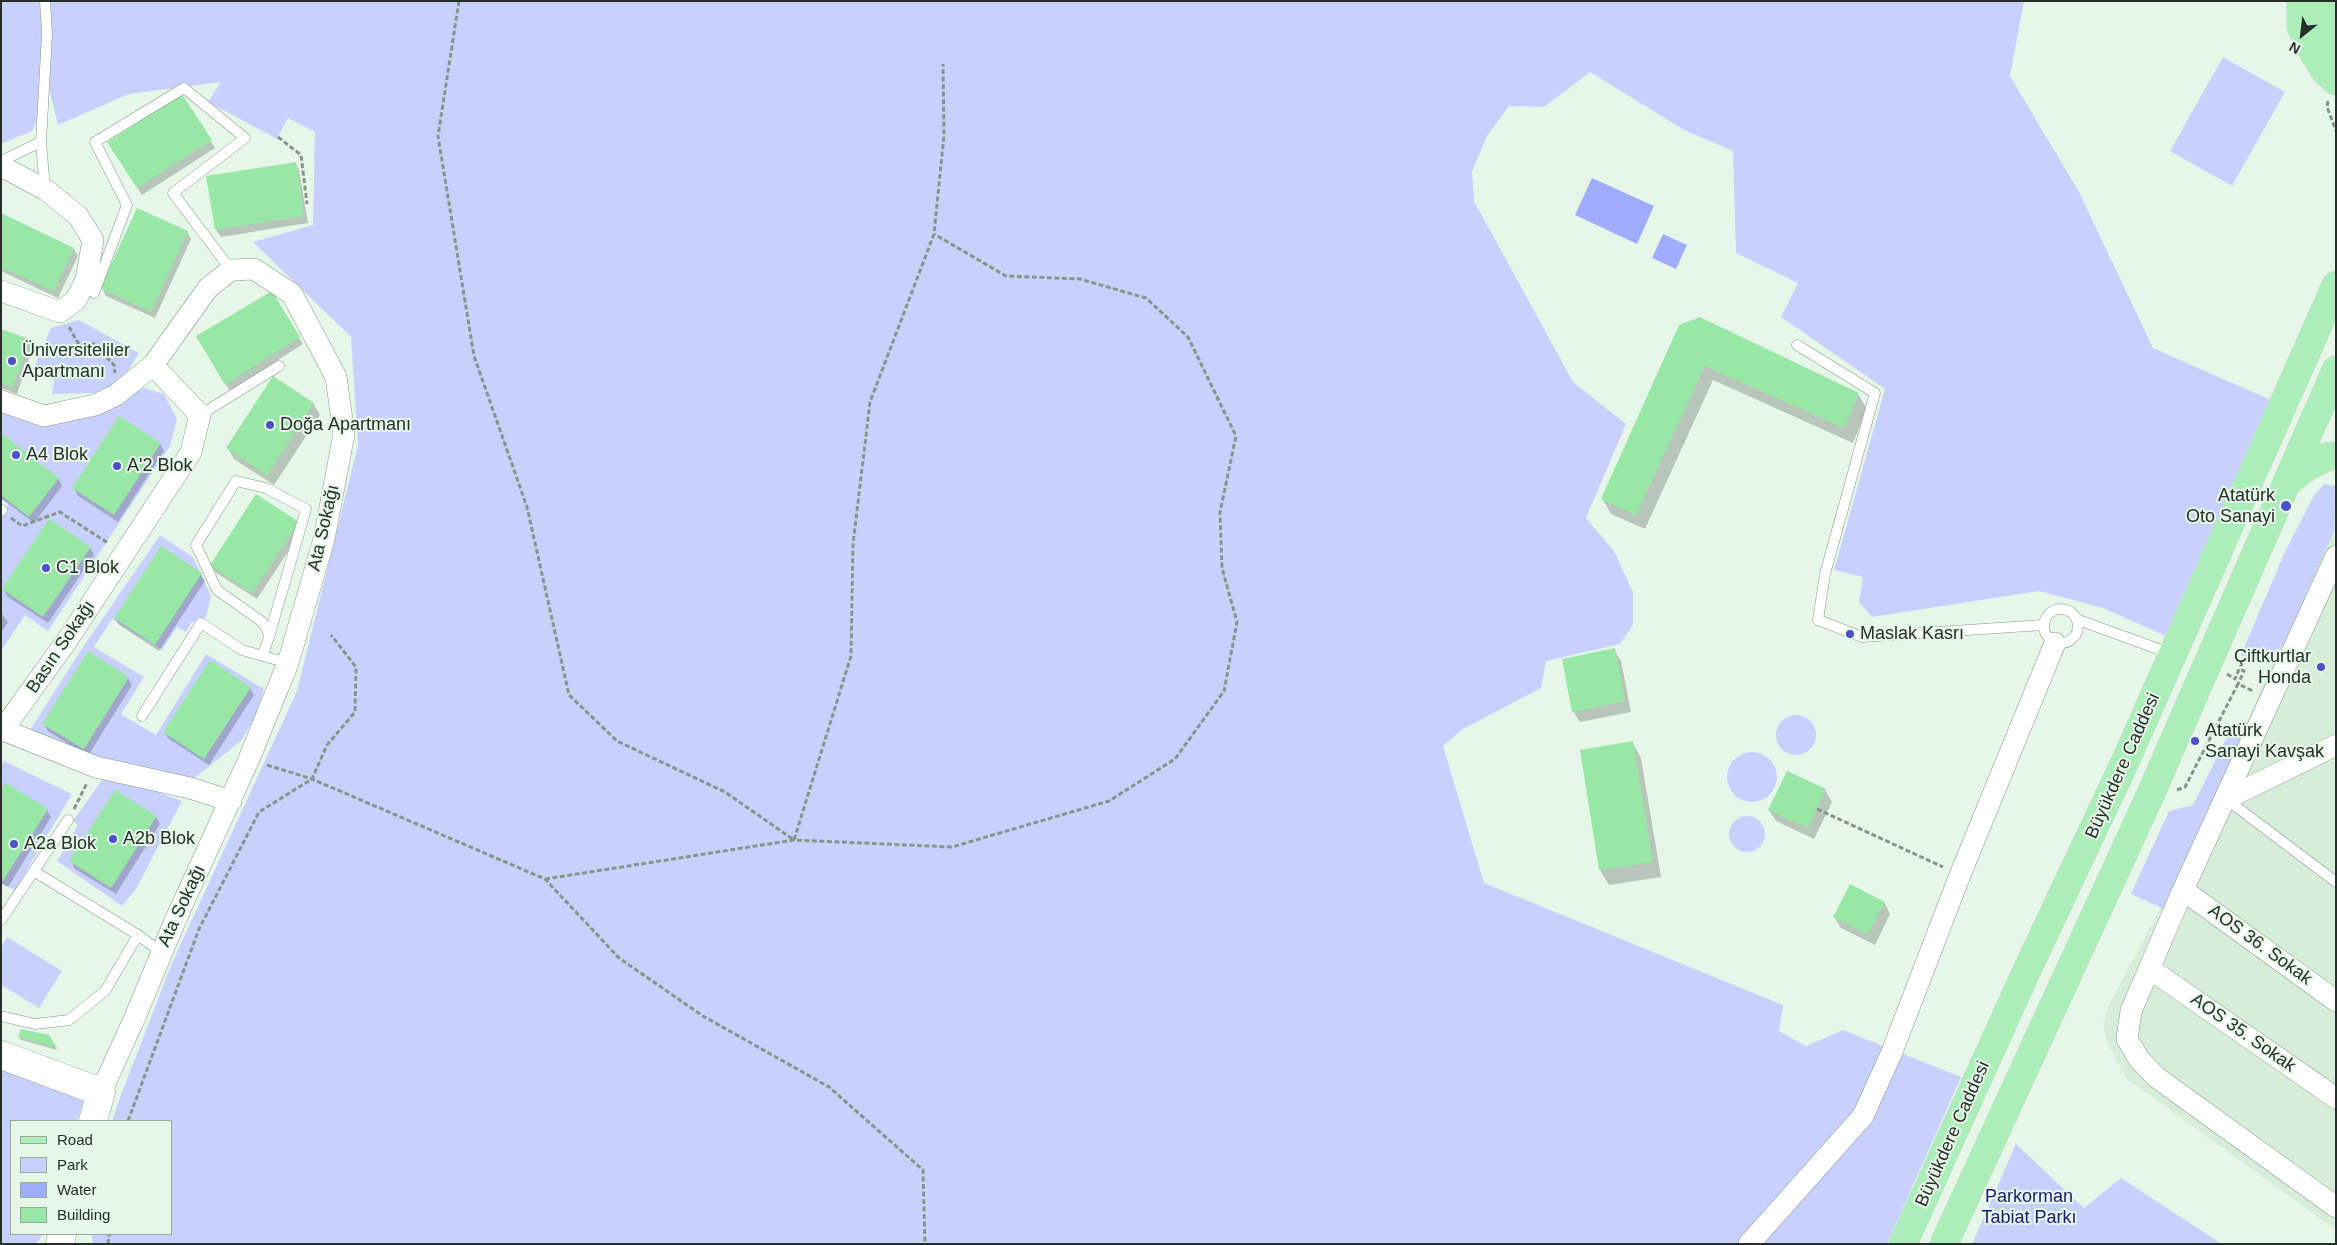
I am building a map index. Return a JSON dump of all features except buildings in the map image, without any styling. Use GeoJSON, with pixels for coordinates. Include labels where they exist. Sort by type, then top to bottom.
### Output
{"type":"FeatureCollection","features":[{"type":"Feature","properties":{"kind":"main road"},"geometry":{"type":"LineString","coordinates":[[2301,1],[2301,27],[2307,42],[2325,71],[2336,81]]}},
{"type":"Feature","properties":{"kind":"main road"},"geometry":{"type":"LineString","coordinates":[[2322,1],[2322,19],[2325,33],[2336,47]]}},
{"type":"Feature","properties":{"kind":"main road","name":"Büyükdere Caddesi"},"geometry":{"type":"LineString","coordinates":[[1904,1244],[2027,970],[2074,872],[2336,285]]}},
{"type":"Feature","properties":{"kind":"main road","name":"Büyükdere Caddesi"},"geometry":{"type":"LineString","coordinates":[[1944,1244],[2148,800],[2336,370]]}},
{"type":"Feature","properties":{"kind":"main road"},"geometry":{"type":"LineString","coordinates":[[2287,483],[2302,470],[2326,457],[2336,456]]}},
{"type":"Feature","properties":{"kind":"main road"},"geometry":{"type":"LineString","coordinates":[[2043,1025],[2033,1001],[2064,927],[2073,893],[2074,872]]}},
{"type":"Feature","properties":{"kind":"street"},"geometry":{"type":"LineString","coordinates":[[1,166],[46,190],[78,216],[94,240],[86,280],[76,300],[60,312],[1,292]]}},
{"type":"Feature","properties":{"kind":"street","name":"Ata Sokağı"},"geometry":{"type":"LineString","coordinates":[[101,1092],[135,1017],[161,952],[231,801],[288,662],[324,539],[344,434],[336,377],[292,294],[254,269],[232,270]]}},
{"type":"Feature","properties":{"kind":"street"},"geometry":{"type":"LineString","coordinates":[[1,401],[44,416],[95,405],[116,395],[153,365],[208,288],[232,270]]}},
{"type":"Feature","properties":{"kind":"street"},"geometry":{"type":"LineString","coordinates":[[153,365],[200,414]]}},
{"type":"Feature","properties":{"kind":"street","name":"Basın Sokağı"},"geometry":{"type":"LineString","coordinates":[[200,414],[191,452],[66,642],[2,731],[96,767],[190,788],[231,801]]}},
{"type":"Feature","properties":{"kind":"street"},"geometry":{"type":"LineString","coordinates":[[2336,556],[2226,800],[2183,890],[2131,1010],[2127,1039],[2139,1059],[2156,1077],[2336,1207]]}},
{"type":"Feature","properties":{"kind":"street"},"geometry":{"type":"LineString","coordinates":[[1749,1244],[1862,1116],[1892,1052],[1960,875],[2055,642]]}},
{"type":"Feature","properties":{"kind":"street"},"geometry":{"type":"LineString","coordinates":[[2226,800],[2336,746]]}},
{"type":"Feature","properties":{"kind":"street","name":"AOS 36. Sokak"},"geometry":{"type":"LineString","coordinates":[[2183,890],[2336,1001]]}},
{"type":"Feature","properties":{"kind":"street","name":"AOS 35. Sokak"},"geometry":{"type":"LineString","coordinates":[[2150,969],[2336,1098]]}},
{"type":"Feature","properties":{"kind":"street"},"geometry":{"type":"LineString","coordinates":[[1,1055],[101,1092],[93,1120]]}},
{"type":"Feature","properties":{"kind":"lane"},"geometry":{"type":"LineString","coordinates":[[45,1],[48,34],[42,142],[46,190]]}},
{"type":"Feature","properties":{"kind":"lane"},"geometry":{"type":"LineString","coordinates":[[94,293],[127,205],[95,142],[184,88],[245,138],[173,193],[232,270]]}},
{"type":"Feature","properties":{"kind":"lane"},"geometry":{"type":"LineString","coordinates":[[1,161],[42,142]]}},
{"type":"Feature","properties":{"kind":"lane"},"geometry":{"type":"LineString","coordinates":[[1797,345],[1875,393],[1825,574],[1818,620],[1862,637],[2043,625]]}},
{"type":"Feature","properties":{"kind":"lane"},"geometry":{"type":"LineString","coordinates":[[200,414],[279,366]]}},
{"type":"Feature","properties":{"kind":"lane"},"geometry":{"type":"LineString","coordinates":[[263,655],[269,637],[306,508],[266,488],[236,481],[196,545],[217,590],[261,620],[269,637]]}},
{"type":"Feature","properties":{"kind":"lane"},"geometry":{"type":"LineString","coordinates":[[2076,619],[2078,625],[2075,636],[2066,642],[2055,642],[2046,636],[2043,625],[2048,615],[2057,609],[2068,611],[2076,619],[2172,654]]}},
{"type":"Feature","properties":{"kind":"lane"},"geometry":{"type":"LineString","coordinates":[[142,716],[202,623],[242,650],[288,662]]}},
{"type":"Feature","properties":{"kind":"lane"},"geometry":{"type":"LineString","coordinates":[[2226,800],[2336,882]]}},
{"type":"Feature","properties":{"kind":"lane"},"geometry":{"type":"LineString","coordinates":[[1,920],[35,872],[68,820]]}},
{"type":"Feature","properties":{"kind":"lane"},"geometry":{"type":"LineString","coordinates":[[35,872],[138,935],[161,952]]}},
{"type":"Feature","properties":{"kind":"lane"},"geometry":{"type":"LineString","coordinates":[[1,1016],[35,1024],[68,1020],[105,991],[138,935]]}},
{"type":"Feature","properties":{"kind":"path"},"geometry":{"type":"LineString","coordinates":[[459,1],[438,136],[474,356],[526,507],[569,695],[617,742],[725,792],[794,840]]}},
{"type":"Feature","properties":{"kind":"path"},"geometry":{"type":"LineString","coordinates":[[794,840],[851,656],[853,544],[870,402],[934,234],[944,135],[944,64]]}},
{"type":"Feature","properties":{"kind":"path"},"geometry":{"type":"LineString","coordinates":[[2327,107],[2336,131]]}},
{"type":"Feature","properties":{"kind":"path"},"geometry":{"type":"LineString","coordinates":[[278,137],[300,155],[307,204]]}},
{"type":"Feature","properties":{"kind":"path"},"geometry":{"type":"LineString","coordinates":[[545,879],[794,840],[952,847],[1109,801],[1175,759],[1224,692],[1237,622],[1222,568],[1220,512],[1236,436],[1188,337],[1146,298],[1080,279],[1006,276],[934,234]]}},
{"type":"Feature","properties":{"kind":"path"},"geometry":{"type":"LineString","coordinates":[[60,312],[78,343],[94,344],[114,365],[116,395]]}},
{"type":"Feature","properties":{"kind":"path"},"geometry":{"type":"LineString","coordinates":[[2,511],[22,526],[60,512],[124,552]]}},
{"type":"Feature","properties":{"kind":"path"},"geometry":{"type":"LineString","coordinates":[[128,1120],[199,929],[259,812],[312,779],[327,745],[355,712],[356,667],[332,635]]}},
{"type":"Feature","properties":{"kind":"path"},"geometry":{"type":"LineString","coordinates":[[2190,778],[2244,671],[2240,669],[2235,679]]}},
{"type":"Feature","properties":{"kind":"path"},"geometry":{"type":"LineString","coordinates":[[2238,684],[2253,691],[2260,677],[2278,686]]}},
{"type":"Feature","properties":{"kind":"path"},"geometry":{"type":"LineString","coordinates":[[249,759],[312,779],[545,879],[619,958],[703,1016],[828,1087],[923,1170],[925,1244]]}},
{"type":"Feature","properties":{"kind":"path"},"geometry":{"type":"LineString","coordinates":[[68,820],[96,767]]}},
{"type":"Feature","properties":{"kind":"path"},"geometry":{"type":"LineString","coordinates":[[1817,809],[1960,875]]}},
{"type":"Feature","properties":{"kind":"shaded area"},"geometry":{"type":"Polygon","coordinates":[[[2336,503],[2336,1230],[2126,1078],[2108,1044],[2103,1025],[2108,1007],[2157,915],[2219,788],[2331,525],[2336,503]]]}},
{"type":"Feature","properties":{"kind":"green space"},"geometry":{"type":"Polygon","coordinates":[[[1,1],[2024,1],[2010,76],[2079,192],[2153,348],[2273,401],[2168,637],[2103,608],[2039,591],[1872,617],[1859,602],[1863,577],[1834,570],[1885,389],[1781,317],[1798,283],[1736,253],[1733,151],[1684,130],[1590,72],[1544,107],[1509,106],[1487,136],[1472,172],[1474,201],[1573,382],[1626,424],[1586,518],[1614,551],[1633,592],[1633,625],[1620,644],[1546,661],[1541,688],[1463,729],[1443,746],[1484,883],[1783,1005],[1779,1031],[1806,1046],[1843,1030],[1961,1077],[1887,1244],[93,1244],[92,1235],[172,1235],[172,1120],[112,1120],[172,963],[297,691],[358,445],[351,337],[253,242],[313,225],[315,132],[288,118],[277,139],[208,102],[221,82],[129,94],[58,125],[50,92],[32,131],[1,144],[1,1]]]}},
{"type":"Feature","properties":{"kind":"green space"},"geometry":{"type":"Polygon","coordinates":[[[2223,57],[2285,92],[2232,186],[2170,151],[2223,57]]]}},
{"type":"Feature","properties":{"kind":"green space"},"geometry":{"type":"Polygon","coordinates":[[[79,320],[139,353],[119,385],[93,393],[52,394],[55,372],[33,370],[51,328],[79,320]]]}},
{"type":"Feature","properties":{"kind":"green space"},"geometry":{"type":"Polygon","coordinates":[[[144,388],[164,394],[177,419],[170,446],[48,631],[25,615],[1,651],[1,515],[8,505],[1,499],[1,407],[105,406],[144,388]]]}},
{"type":"Feature","properties":{"kind":"green space"},"geometry":{"type":"Polygon","coordinates":[[[2324,484],[2336,486],[2334,531],[2284,644],[2259,663],[2241,655],[2284,554],[2314,495],[2324,484]]]}},
{"type":"Feature","properties":{"kind":"green space"},"geometry":{"type":"Polygon","coordinates":[[[160,535],[193,557],[211,596],[206,617],[191,623],[186,632],[177,627],[162,650],[112,619],[94,647],[144,677],[121,714],[156,735],[206,654],[264,689],[256,716],[241,741],[192,780],[104,759],[28,733],[81,650],[160,535]]]}},
{"type":"Feature","properties":{"kind":"green space"},"geometry":{"type":"Polygon","coordinates":[[[1796,715],[1810,721],[1816,735],[1810,749],[1796,755],[1782,749],[1776,735],[1782,721],[1796,715]]]}},
{"type":"Feature","properties":{"kind":"green space"},"geometry":{"type":"Polygon","coordinates":[[[2230,731],[2248,741],[2168,911],[2131,894],[2169,811],[2193,805],[2230,731]]]}},
{"type":"Feature","properties":{"kind":"green space"},"geometry":{"type":"Polygon","coordinates":[[[1747,752],[1757,752],[1770,759],[1777,772],[1777,782],[1770,795],[1757,802],[1747,802],[1738,798],[1731,791],[1727,782],[1727,772],[1731,763],[1738,756],[1747,752]]]}},
{"type":"Feature","properties":{"kind":"green space"},"geometry":{"type":"Polygon","coordinates":[[[4,761],[72,794],[15,890],[1,883],[1,765],[4,761]]]}},
{"type":"Feature","properties":{"kind":"green space"},"geometry":{"type":"Polygon","coordinates":[[[107,773],[182,801],[136,889],[122,906],[57,861],[78,825],[73,821],[107,773]]]}},
{"type":"Feature","properties":{"kind":"green space"},"geometry":{"type":"Polygon","coordinates":[[[1747,816],[1754,817],[1760,821],[1764,827],[1764,841],[1760,847],[1754,851],[1747,852],[1740,851],[1734,847],[1730,841],[1729,834],[1730,827],[1734,821],[1740,817],[1747,816]]]}},
{"type":"Feature","properties":{"kind":"green space"},"geometry":{"type":"Polygon","coordinates":[[[7,937],[62,971],[39,1008],[1,985],[1,947],[7,937]]]}},
{"type":"Feature","properties":{"kind":"green space"},"geometry":{"type":"Polygon","coordinates":[[[1,1063],[86,1092],[77,1120],[10,1120],[10,1235],[42,1235],[36,1244],[1,1244],[1,1063]]]}},
{"type":"Feature","properties":{"kind":"green space","name":"Parkorman Tabiat Parkı"},"geometry":{"type":"Polygon","coordinates":[[[2016,1144],[2084,1208],[2121,1178],[2222,1244],[1972,1244],[2016,1144]]]}},
{"type":"Feature","properties":{"kind":"water"},"geometry":{"type":"Polygon","coordinates":[[[1592,178],[1654,206],[1637,244],[1575,215],[1592,178]]]}},
{"type":"Feature","properties":{"kind":"water"},"geometry":{"type":"Polygon","coordinates":[[[1663,234],[1687,245],[1676,269],[1652,258],[1663,234]]]}},
{"type":"Feature","properties":{"kind":"place","name":"Üniversiteliler Apartmanı"},"geometry":{"type":"Point","coordinates":[12,361]}},
{"type":"Feature","properties":{"kind":"place","name":"Doğa Apartmanı"},"geometry":{"type":"Point","coordinates":[270,425]}},
{"type":"Feature","properties":{"kind":"place","name":"A4 Blok"},"geometry":{"type":"Point","coordinates":[16,455]}},
{"type":"Feature","properties":{"kind":"place","name":"A'2 Blok"},"geometry":{"type":"Point","coordinates":[117,466]}},
{"type":"Feature","properties":{"kind":"place","name":"Atatürk Oto Sanayi"},"geometry":{"type":"Point","coordinates":[2286,506]}},
{"type":"Feature","properties":{"kind":"place","name":"C1 Blok"},"geometry":{"type":"Point","coordinates":[46,568]}},
{"type":"Feature","properties":{"kind":"place","name":"Maslak Kasrı"},"geometry":{"type":"Point","coordinates":[1850,634]}},
{"type":"Feature","properties":{"kind":"place","name":"Çiftkurtlar Honda"},"geometry":{"type":"Point","coordinates":[2321,667]}},
{"type":"Feature","properties":{"kind":"place","name":"Atatürk Sanayi Kavşak"},"geometry":{"type":"Point","coordinates":[2195,741]}},
{"type":"Feature","properties":{"kind":"place","name":"A2b Blok"},"geometry":{"type":"Point","coordinates":[113,839]}},
{"type":"Feature","properties":{"kind":"place","name":"A2a Blok"},"geometry":{"type":"Point","coordinates":[14,844]}}]}
